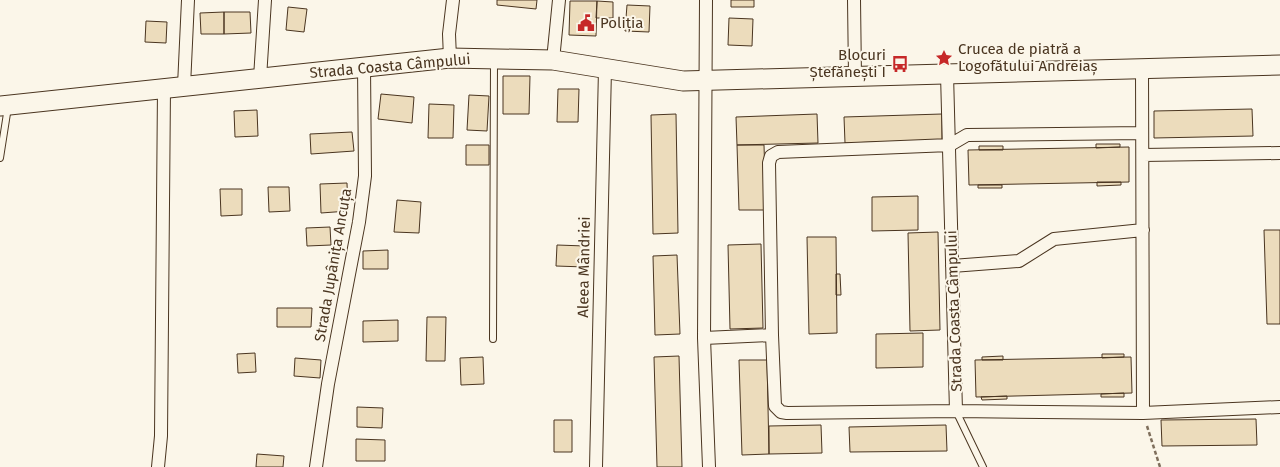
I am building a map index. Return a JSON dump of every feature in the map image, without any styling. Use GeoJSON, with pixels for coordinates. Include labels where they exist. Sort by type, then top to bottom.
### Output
{"type":"FeatureCollection","features":[{"type":"Feature","properties":{"kind":"street"},"geometry":{"type":"LineString","coordinates":[[184,86],[188,0]]}},
{"type":"Feature","properties":{"kind":"street"},"geometry":{"type":"LineString","coordinates":[[260,78],[265,0]]}},
{"type":"Feature","properties":{"kind":"street"},"geometry":{"type":"LineString","coordinates":[[450,58],[453,0]]}},
{"type":"Feature","properties":{"kind":"street"},"geometry":{"type":"LineString","coordinates":[[553,60],[560,0]]}},
{"type":"Feature","properties":{"kind":"street"},"geometry":{"type":"LineString","coordinates":[[706,0],[704,80],[704,338],[709,467]]}},
{"type":"Feature","properties":{"kind":"street"},"geometry":{"type":"LineString","coordinates":[[854,0],[855,76]]}},
{"type":"Feature","properties":{"kind":"street","name":"Strada Coasta Câmpului"},"geometry":{"type":"LineString","coordinates":[[4,105],[450,58],[553,60],[683,81],[1280,65]]}},
{"type":"Feature","properties":{"kind":"street","name":"Strada Jupânița Ancuța"},"geometry":{"type":"LineString","coordinates":[[316,467],[328,384],[359,222],[365,176],[364,67]]}},
{"type":"Feature","properties":{"kind":"street","name":"Aleea Mândriei"},"geometry":{"type":"LineString","coordinates":[[596,467],[605,68]]}},
{"type":"Feature","properties":{"kind":"street"},"geometry":{"type":"LineString","coordinates":[[1142,69],[1143,413]]}},
{"type":"Feature","properties":{"kind":"street","name":"Strada Coasta Câmpului"},"geometry":{"type":"LineString","coordinates":[[947,74],[956,411],[1143,413],[1280,407]]}},
{"type":"Feature","properties":{"kind":"street"},"geometry":{"type":"LineString","coordinates":[[158,467],[161,436],[164,88]]}},
{"type":"Feature","properties":{"kind":"street"},"geometry":{"type":"LineString","coordinates":[[956,411],[781,412],[775,406],[769,163],[771,156],[778,152],[950,145],[967,135],[1142,133]]}},
{"type":"Feature","properties":{"kind":"street"},"geometry":{"type":"LineString","coordinates":[[1143,154],[1280,153]]}},
{"type":"Feature","properties":{"kind":"street"},"geometry":{"type":"LineString","coordinates":[[952,266],[1019,261],[1054,239],[1143,230]]}},
{"type":"Feature","properties":{"kind":"street"},"geometry":{"type":"LineString","coordinates":[[704,338],[772,335]]}},
{"type":"Feature","properties":{"kind":"lane"},"geometry":{"type":"LineString","coordinates":[[493,339],[494,59]]}},
{"type":"Feature","properties":{"kind":"lane"},"geometry":{"type":"LineString","coordinates":[[0,158],[4,105]]}},
{"type":"Feature","properties":{"kind":"lane"},"geometry":{"type":"LineString","coordinates":[[956,411],[982,467]]}},
{"type":"Feature","properties":{"kind":"path"},"geometry":{"type":"LineString","coordinates":[[1143,413],[1160,467]]}},
{"type":"Feature","properties":{"kind":"building"},"geometry":{"type":"Polygon","coordinates":[[[497,0],[537,0],[536,9],[497,5],[497,0]]]}},
{"type":"Feature","properties":{"kind":"building"},"geometry":{"type":"Polygon","coordinates":[[[731,0],[754,0],[754,7],[731,7],[731,0]]]}},
{"type":"Feature","properties":{"kind":"building"},"geometry":{"type":"Polygon","coordinates":[[[570,1],[597,1],[596,36],[569,35],[570,1]]]}},
{"type":"Feature","properties":{"kind":"building"},"geometry":{"type":"Polygon","coordinates":[[[597,1],[613,2],[613,18],[596,18],[597,1]]]}},
{"type":"Feature","properties":{"kind":"building"},"geometry":{"type":"Polygon","coordinates":[[[627,5],[650,6],[649,32],[625,31],[627,5]]]}},
{"type":"Feature","properties":{"kind":"building"},"geometry":{"type":"Polygon","coordinates":[[[288,7],[307,9],[304,32],[286,30],[288,7]]]}},
{"type":"Feature","properties":{"kind":"building"},"geometry":{"type":"Polygon","coordinates":[[[224,12],[250,12],[251,33],[224,34],[224,12]]]}},
{"type":"Feature","properties":{"kind":"building"},"geometry":{"type":"Polygon","coordinates":[[[224,12],[224,34],[201,34],[200,13],[224,12]]]}},
{"type":"Feature","properties":{"kind":"building"},"geometry":{"type":"Polygon","coordinates":[[[729,18],[753,19],[752,46],[728,45],[729,18]]]}},
{"type":"Feature","properties":{"kind":"building"},"geometry":{"type":"Polygon","coordinates":[[[146,21],[167,22],[166,43],[145,42],[146,21]]]}},
{"type":"Feature","properties":{"kind":"building"},"geometry":{"type":"Polygon","coordinates":[[[503,76],[530,76],[529,114],[503,114],[503,76]]]}},
{"type":"Feature","properties":{"kind":"building"},"geometry":{"type":"Polygon","coordinates":[[[558,89],[579,89],[578,122],[557,122],[558,89]]]}},
{"type":"Feature","properties":{"kind":"building"},"geometry":{"type":"Polygon","coordinates":[[[381,94],[414,97],[412,123],[378,119],[381,94]]]}},
{"type":"Feature","properties":{"kind":"building"},"geometry":{"type":"Polygon","coordinates":[[[469,95],[489,96],[487,131],[467,130],[469,95]]]}},
{"type":"Feature","properties":{"kind":"building"},"geometry":{"type":"Polygon","coordinates":[[[429,104],[454,105],[453,138],[428,138],[429,104]]]}},
{"type":"Feature","properties":{"kind":"building"},"geometry":{"type":"Polygon","coordinates":[[[1252,109],[1253,136],[1154,138],[1154,111],[1252,109]]]}},
{"type":"Feature","properties":{"kind":"building"},"geometry":{"type":"Polygon","coordinates":[[[257,110],[258,136],[235,137],[234,111],[257,110]]]}},
{"type":"Feature","properties":{"kind":"building"},"geometry":{"type":"Polygon","coordinates":[[[676,114],[678,233],[653,234],[651,115],[676,114]]]}},
{"type":"Feature","properties":{"kind":"building"},"geometry":{"type":"Polygon","coordinates":[[[817,114],[818,143],[737,145],[736,117],[817,114]]]}},
{"type":"Feature","properties":{"kind":"building"},"geometry":{"type":"Polygon","coordinates":[[[942,114],[942,140],[845,143],[844,117],[942,114]]]}},
{"type":"Feature","properties":{"kind":"building"},"geometry":{"type":"Polygon","coordinates":[[[352,132],[354,151],[311,154],[310,134],[352,132]]]}},
{"type":"Feature","properties":{"kind":"building"},"geometry":{"type":"Polygon","coordinates":[[[1096,144],[1120,144],[1120,147],[1096,148],[1096,144]]]}},
{"type":"Feature","properties":{"kind":"building"},"geometry":{"type":"Polygon","coordinates":[[[466,145],[489,145],[489,165],[466,165],[466,145]]]}},
{"type":"Feature","properties":{"kind":"building"},"geometry":{"type":"Polygon","coordinates":[[[737,145],[764,145],[766,210],[739,210],[737,145]]]}},
{"type":"Feature","properties":{"kind":"building"},"geometry":{"type":"Polygon","coordinates":[[[979,146],[1003,146],[1003,150],[979,150],[979,146]]]}},
{"type":"Feature","properties":{"kind":"building"},"geometry":{"type":"Polygon","coordinates":[[[1129,147],[1129,182],[969,185],[968,150],[1129,147]]]}},
{"type":"Feature","properties":{"kind":"building"},"geometry":{"type":"Polygon","coordinates":[[[1097,182],[1121,182],[1121,185],[1097,186],[1097,182]]]}},
{"type":"Feature","properties":{"kind":"building"},"geometry":{"type":"Polygon","coordinates":[[[347,183],[348,211],[321,213],[320,184],[347,183]]]}},
{"type":"Feature","properties":{"kind":"building"},"geometry":{"type":"Polygon","coordinates":[[[978,185],[1002,185],[1002,188],[978,188],[978,185]]]}},
{"type":"Feature","properties":{"kind":"building"},"geometry":{"type":"Polygon","coordinates":[[[268,187],[289,187],[290,211],[269,212],[268,187]]]}},
{"type":"Feature","properties":{"kind":"building"},"geometry":{"type":"Polygon","coordinates":[[[220,189],[242,189],[242,215],[221,216],[220,189]]]}},
{"type":"Feature","properties":{"kind":"building"},"geometry":{"type":"Polygon","coordinates":[[[918,196],[918,230],[872,231],[872,197],[918,196]]]}},
{"type":"Feature","properties":{"kind":"building"},"geometry":{"type":"Polygon","coordinates":[[[397,200],[421,202],[419,233],[394,232],[397,200]]]}},
{"type":"Feature","properties":{"kind":"building"},"geometry":{"type":"Polygon","coordinates":[[[330,227],[331,245],[307,246],[306,228],[330,227]]]}},
{"type":"Feature","properties":{"kind":"building"},"geometry":{"type":"Polygon","coordinates":[[[1264,230],[1280,230],[1280,324],[1267,324],[1264,230]]]}},
{"type":"Feature","properties":{"kind":"building"},"geometry":{"type":"Polygon","coordinates":[[[938,232],[940,330],[910,331],[908,233],[938,232]]]}},
{"type":"Feature","properties":{"kind":"building"},"geometry":{"type":"Polygon","coordinates":[[[807,237],[836,237],[837,333],[809,334],[807,237]]]}},
{"type":"Feature","properties":{"kind":"building"},"geometry":{"type":"Polygon","coordinates":[[[761,244],[763,328],[730,329],[728,245],[761,244]]]}},
{"type":"Feature","properties":{"kind":"building"},"geometry":{"type":"Polygon","coordinates":[[[557,245],[585,246],[585,267],[556,266],[557,245]]]}},
{"type":"Feature","properties":{"kind":"building"},"geometry":{"type":"Polygon","coordinates":[[[388,250],[388,269],[363,269],[363,251],[388,250]]]}},
{"type":"Feature","properties":{"kind":"building"},"geometry":{"type":"Polygon","coordinates":[[[677,255],[680,334],[655,335],[653,256],[677,255]]]}},
{"type":"Feature","properties":{"kind":"building"},"geometry":{"type":"Polygon","coordinates":[[[836,274],[840,274],[841,295],[836,295],[836,274]]]}},
{"type":"Feature","properties":{"kind":"building"},"geometry":{"type":"Polygon","coordinates":[[[277,308],[312,308],[311,327],[277,327],[277,308]]]}},
{"type":"Feature","properties":{"kind":"building"},"geometry":{"type":"Polygon","coordinates":[[[427,317],[446,317],[445,361],[426,361],[427,317]]]}},
{"type":"Feature","properties":{"kind":"building"},"geometry":{"type":"Polygon","coordinates":[[[398,320],[398,341],[363,342],[363,321],[398,320]]]}},
{"type":"Feature","properties":{"kind":"building"},"geometry":{"type":"Polygon","coordinates":[[[923,333],[923,367],[876,368],[876,334],[923,333]]]}},
{"type":"Feature","properties":{"kind":"building"},"geometry":{"type":"Polygon","coordinates":[[[255,353],[256,372],[238,373],[237,354],[255,353]]]}},
{"type":"Feature","properties":{"kind":"building"},"geometry":{"type":"Polygon","coordinates":[[[1102,354],[1124,354],[1124,357],[1102,358],[1102,354]]]}},
{"type":"Feature","properties":{"kind":"building"},"geometry":{"type":"Polygon","coordinates":[[[679,356],[682,467],[657,467],[654,357],[679,356]]]}},
{"type":"Feature","properties":{"kind":"building"},"geometry":{"type":"Polygon","coordinates":[[[1003,356],[1003,360],[982,360],[982,357],[1003,356]]]}},
{"type":"Feature","properties":{"kind":"building"},"geometry":{"type":"Polygon","coordinates":[[[483,357],[484,384],[461,385],[460,358],[483,357]]]}},
{"type":"Feature","properties":{"kind":"building"},"geometry":{"type":"Polygon","coordinates":[[[1131,357],[1132,393],[976,397],[975,360],[1131,357]]]}},
{"type":"Feature","properties":{"kind":"building"},"geometry":{"type":"Polygon","coordinates":[[[295,358],[321,360],[320,378],[294,376],[295,358]]]}},
{"type":"Feature","properties":{"kind":"building"},"geometry":{"type":"Polygon","coordinates":[[[739,360],[767,360],[769,454],[742,455],[739,360]]]}},
{"type":"Feature","properties":{"kind":"building"},"geometry":{"type":"Polygon","coordinates":[[[1124,393],[1124,397],[1101,397],[1101,394],[1124,393]]]}},
{"type":"Feature","properties":{"kind":"building"},"geometry":{"type":"Polygon","coordinates":[[[1007,396],[1007,399],[982,400],[981,397],[1007,396]]]}},
{"type":"Feature","properties":{"kind":"building"},"geometry":{"type":"Polygon","coordinates":[[[357,407],[383,408],[382,428],[357,427],[357,407]]]}},
{"type":"Feature","properties":{"kind":"building"},"geometry":{"type":"Polygon","coordinates":[[[1256,419],[1257,445],[1162,446],[1161,420],[1256,419]]]}},
{"type":"Feature","properties":{"kind":"building"},"geometry":{"type":"Polygon","coordinates":[[[554,420],[572,420],[572,452],[554,452],[554,420]]]}},
{"type":"Feature","properties":{"kind":"building"},"geometry":{"type":"Polygon","coordinates":[[[821,425],[822,453],[769,454],[769,426],[821,425]]]}},
{"type":"Feature","properties":{"kind":"building"},"geometry":{"type":"Polygon","coordinates":[[[946,425],[947,451],[850,452],[849,427],[946,425]]]}},
{"type":"Feature","properties":{"kind":"building"},"geometry":{"type":"Polygon","coordinates":[[[356,439],[385,440],[385,461],[356,461],[356,439]]]}},
{"type":"Feature","properties":{"kind":"building"},"geometry":{"type":"Polygon","coordinates":[[[257,454],[284,456],[283,467],[256,467],[257,454]]]}},
{"type":"Feature","properties":{"kind":"place","name":"Poliția"},"geometry":{"type":"Point","coordinates":[586,23]}},
{"type":"Feature","properties":{"kind":"place","name":"Crucea de piatră a Logofătului Andreiaș"},"geometry":{"type":"Point","coordinates":[944,58]}},
{"type":"Feature","properties":{"kind":"place","name":"Blocuri Ștefănești I"},"geometry":{"type":"Point","coordinates":[900,64]}}]}
